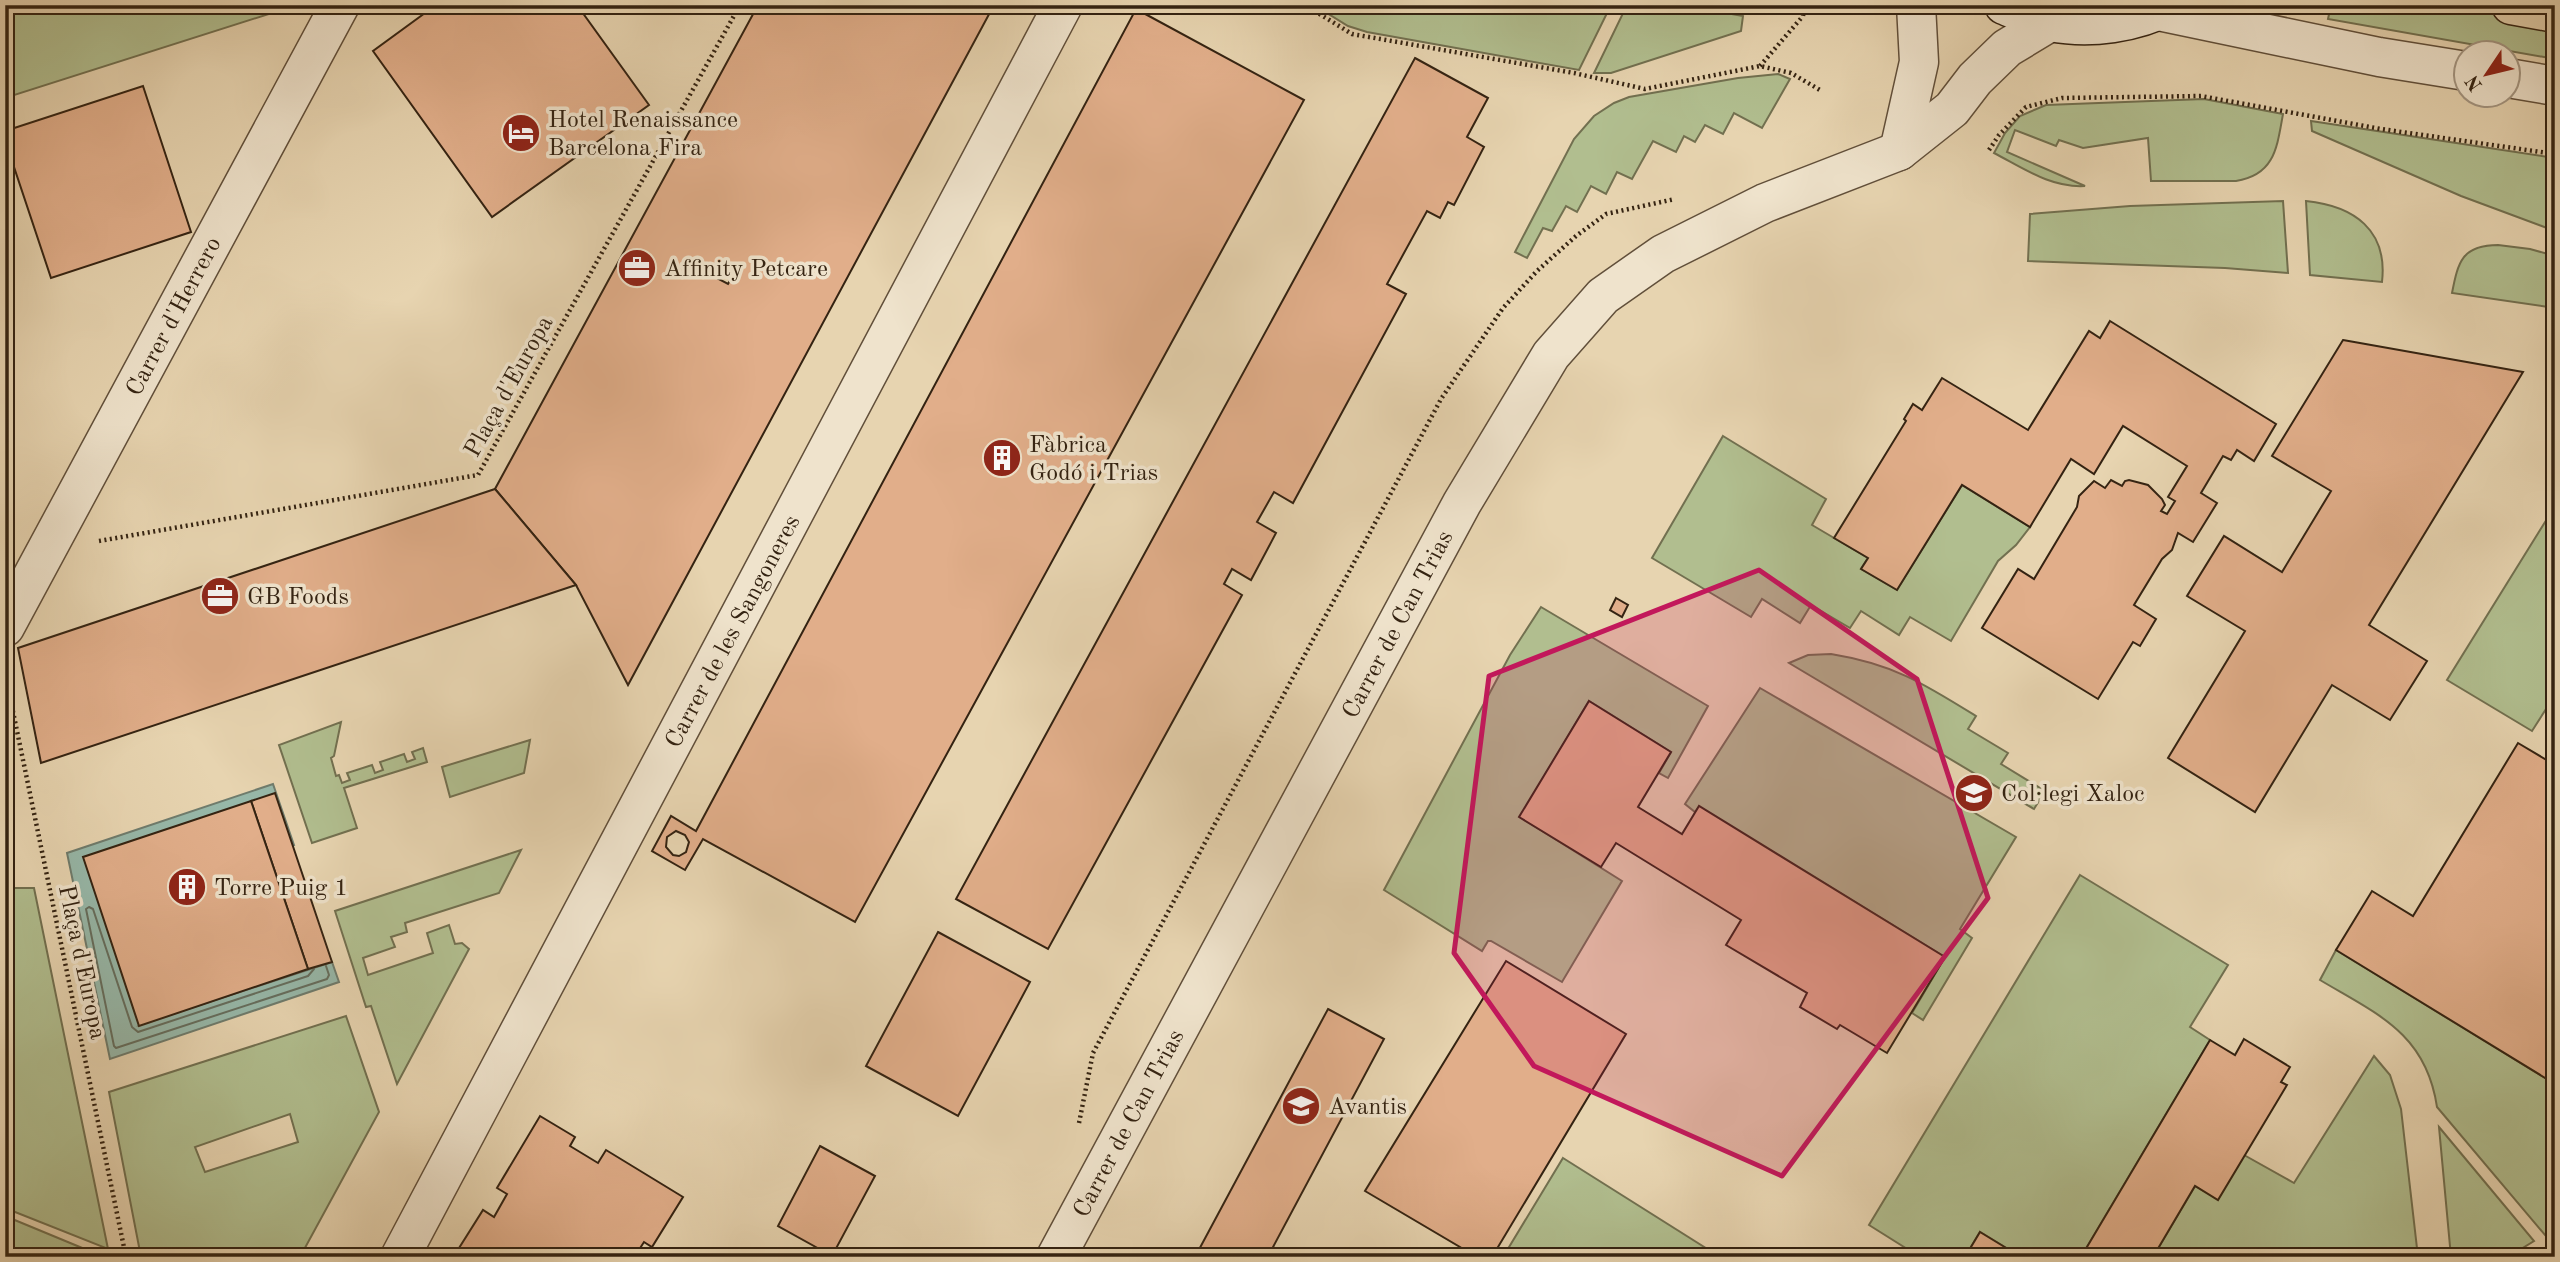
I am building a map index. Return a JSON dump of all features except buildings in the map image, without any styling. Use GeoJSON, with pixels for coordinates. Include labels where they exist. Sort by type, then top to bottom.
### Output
{"type":"FeatureCollection","features":[{"type":"Feature","properties":{"kind":"highway"},"geometry":{"type":"LineString","coordinates":[[2511,5],[2555,13]]}},
{"type":"Feature","properties":{"kind":"street","name":"Carrer d'Herrero"},"geometry":{"type":"LineString","coordinates":[[5,626],[340,5]]}},
{"type":"Feature","properties":{"kind":"street","name":"Carrer de les Sangoneres"},"geometry":{"type":"LineString","coordinates":[[400,1257],[1063,5]]}},
{"type":"Feature","properties":{"kind":"street"},"geometry":{"type":"LineString","coordinates":[[1899,151],[1919,62],[1916,5]]}},
{"type":"Feature","properties":{"kind":"street"},"geometry":{"type":"LineString","coordinates":[[2004,5],[2050,22],[2105,25],[2164,8],[2379,57],[2452,69]]}},
{"type":"Feature","properties":{"kind":"street","name":"Carrer de Can Trias"},"geometry":{"type":"LineString","coordinates":[[1055,1257],[1462,503],[1551,355],[1603,296],[1663,254],[1765,203],[1899,151],[1952,109],[1975,79],[2007,48],[2050,22]]}},
{"type":"Feature","properties":{"kind":"street"},"geometry":{"type":"LineString","coordinates":[[2522,80],[2555,86]]}},
{"type":"Feature","properties":{"kind":"path","name":"Plaça d'Europa"},"geometry":{"type":"LineString","coordinates":[[47,550],[478,475],[740,5]]}},
{"type":"Feature","properties":{"kind":"path"},"geometry":{"type":"LineString","coordinates":[[1305,5],[1352,33],[1574,73],[1644,89],[1760,66],[1791,74],[1820,90]]}},
{"type":"Feature","properties":{"kind":"path"},"geometry":{"type":"LineString","coordinates":[[1760,66],[1803,16],[1805,5]]}},
{"type":"Feature","properties":{"kind":"path"},"geometry":{"type":"LineString","coordinates":[[1989,150],[1999,135],[2026,107],[2062,98],[2202,96],[2381,130],[2555,154]]}},
{"type":"Feature","properties":{"kind":"path","name":"Plaça d'Europa"},"geometry":{"type":"LineString","coordinates":[[5,673],[126,1257]]}},
{"type":"Feature","properties":{"kind":"highlighted area"},"geometry":{"type":"Polygon","coordinates":[[[1759,570],[1917,679],[1988,898],[1782,1176],[1534,1066],[1454,953],[1489,676],[1759,570]]]}},
{"type":"Feature","properties":{"kind":"green space"},"geometry":{"type":"Polygon","coordinates":[[[5,5],[297,5],[5,98],[5,5]]]}},
{"type":"Feature","properties":{"kind":"green space"},"geometry":{"type":"Polygon","coordinates":[[[1314,5],[1611,5],[1579,70],[1367,32],[1348,26],[1314,5]]]}},
{"type":"Feature","properties":{"kind":"green space"},"geometry":{"type":"Polygon","coordinates":[[[1627,5],[1680,5],[1743,16],[1741,31],[1611,73],[1594,73],[1627,5]]]}},
{"type":"Feature","properties":{"kind":"green space"},"geometry":{"type":"Polygon","coordinates":[[[2331,5],[2453,5],[2555,24],[2555,59],[2522,53],[2522,38],[2452,38],[2452,41],[2328,19],[2331,5]]]}},
{"type":"Feature","properties":{"kind":"green space"},"geometry":{"type":"Polygon","coordinates":[[[1778,74],[1790,79],[1762,128],[1734,113],[1723,134],[1705,125],[1695,142],[1684,136],[1676,152],[1653,141],[1632,179],[1617,172],[1606,194],[1591,186],[1577,212],[1566,206],[1552,231],[1543,228],[1527,258],[1515,252],[1574,139],[1594,116],[1629,97],[1738,78],[1778,74]]]}},
{"type":"Feature","properties":{"kind":"green space"},"geometry":{"type":"Polygon","coordinates":[[[2204,99],[2283,114],[2272,158],[2259,173],[2236,181],[2151,181],[2148,138],[2083,148],[2059,140],[2056,146],[2015,130],[2007,152],[2085,186],[2073,186],[2038,176],[1994,153],[2005,133],[2020,116],[2046,105],[2204,99]]]}},
{"type":"Feature","properties":{"kind":"green space"},"geometry":{"type":"Polygon","coordinates":[[[2311,121],[2555,158],[2555,231],[2461,196],[2312,131],[2311,121]]]}},
{"type":"Feature","properties":{"kind":"green space"},"geometry":{"type":"Polygon","coordinates":[[[2283,201],[2288,273],[2028,261],[2030,214],[2130,206],[2283,201]]]}},
{"type":"Feature","properties":{"kind":"green space"},"geometry":{"type":"Polygon","coordinates":[[[2306,201],[2339,208],[2364,224],[2379,248],[2382,282],[2310,275],[2306,201]]]}},
{"type":"Feature","properties":{"kind":"green space"},"geometry":{"type":"Polygon","coordinates":[[[2498,245],[2530,249],[2555,256],[2555,308],[2452,293],[2464,257],[2476,248],[2498,245]]]}},
{"type":"Feature","properties":{"kind":"green space"},"geometry":{"type":"Polygon","coordinates":[[[1723,436],[1826,499],[1812,525],[1868,558],[1861,569],[1897,590],[1962,485],[2030,527],[2016,545],[1998,561],[1951,641],[1910,617],[1899,635],[1861,611],[1850,628],[1811,605],[1800,623],[1762,599],[1751,617],[1652,558],[1723,436]]]}},
{"type":"Feature","properties":{"kind":"green space"},"geometry":{"type":"Polygon","coordinates":[[[2555,506],[2555,695],[2532,731],[2447,680],[2555,506]]]}},
{"type":"Feature","properties":{"kind":"green space"},"geometry":{"type":"Polygon","coordinates":[[[1541,607],[1708,706],[1668,778],[1659,773],[1671,752],[1589,701],[1520,817],[1622,881],[1562,982],[1491,941],[1488,941],[1482,951],[1384,890],[1510,655],[1541,607]]]}},
{"type":"Feature","properties":{"kind":"green space"},"geometry":{"type":"Polygon","coordinates":[[[1831,654],[1872,663],[1907,676],[1976,716],[1968,729],[2008,753],[2001,764],[2045,791],[2034,809],[1789,663],[1808,655],[1831,654]]]}},
{"type":"Feature","properties":{"kind":"green space"},"geometry":{"type":"Polygon","coordinates":[[[1760,688],[2016,837],[1960,929],[1972,938],[1923,1020],[1912,1013],[1945,957],[1699,807],[1695,812],[1685,804],[1760,688]]]}},
{"type":"Feature","properties":{"kind":"green space"},"geometry":{"type":"Polygon","coordinates":[[[341,722],[334,756],[331,758],[336,776],[339,775],[342,783],[350,780],[347,773],[372,765],[375,773],[383,770],[380,762],[404,754],[407,762],[415,759],[412,752],[423,748],[427,762],[344,788],[357,828],[312,843],[279,745],[341,722]]]}},
{"type":"Feature","properties":{"kind":"green space"},"geometry":{"type":"Polygon","coordinates":[[[530,740],[524,773],[450,797],[442,767],[530,740]]]}},
{"type":"Feature","properties":{"kind":"green space"},"geometry":{"type":"Polygon","coordinates":[[[521,850],[499,893],[405,923],[407,932],[391,937],[395,947],[363,958],[368,975],[433,953],[427,933],[449,925],[455,944],[462,943],[469,949],[397,1084],[371,1006],[366,1007],[335,911],[521,850]]]}},
{"type":"Feature","properties":{"kind":"green space"},"geometry":{"type":"Polygon","coordinates":[[[2080,875],[2228,965],[2190,1027],[2210,1040],[2081,1257],[2021,1257],[1980,1232],[1965,1257],[1920,1257],[1869,1225],[2080,875]]]}},
{"type":"Feature","properties":{"kind":"green space"},"geometry":{"type":"Polygon","coordinates":[[[5,888],[34,888],[108,1249],[5,1208],[5,888]]]}},
{"type":"Feature","properties":{"kind":"green space"},"geometry":{"type":"Polygon","coordinates":[[[2336,950],[2555,1084],[2555,1229],[2545,1235],[2437,1107],[2422,1061],[2396,1028],[2320,980],[2336,950]]]}},
{"type":"Feature","properties":{"kind":"green space"},"geometry":{"type":"Polygon","coordinates":[[[346,1016],[379,1112],[300,1257],[141,1257],[109,1092],[346,1016]],[[290,1114],[195,1147],[205,1172],[298,1142],[290,1114]]]}},
{"type":"Feature","properties":{"kind":"green space"},"geometry":{"type":"Polygon","coordinates":[[[2374,1056],[2390,1075],[2401,1109],[2418,1257],[2153,1257],[2195,1186],[2218,1199],[2244,1155],[2294,1183],[2374,1056]]]}},
{"type":"Feature","properties":{"kind":"green space"},"geometry":{"type":"Polygon","coordinates":[[[2439,1127],[2534,1241],[2508,1257],[2451,1257],[2439,1127]]]}},
{"type":"Feature","properties":{"kind":"green space"},"geometry":{"type":"Polygon","coordinates":[[[1563,1158],[1720,1257],[1503,1257],[1563,1158]]]}},
{"type":"Feature","properties":{"kind":"green space"},"geometry":{"type":"Polygon","coordinates":[[[5,1216],[104,1257],[5,1257],[5,1216]]]}},
{"type":"Feature","properties":{"kind":"water","name":"Torre Puig 1"},"geometry":{"type":"Polygon","coordinates":[[[273,784],[294,845],[269,853],[139,1025],[332,962],[339,982],[110,1059],[67,853],[273,784]]]}},
{"type":"Feature","properties":{"kind":"place","name":"Hotel Renaissance Barcelona Fira"},"geometry":{"type":"Point","coordinates":[521,133]}},
{"type":"Feature","properties":{"kind":"place","name":"Affinity Petcare"},"geometry":{"type":"Point","coordinates":[637,268]}},
{"type":"Feature","properties":{"kind":"place","name":"Fàbrica Godó i Trias"},"geometry":{"type":"Point","coordinates":[1002,458]}},
{"type":"Feature","properties":{"kind":"place","name":"GB Foods"},"geometry":{"type":"Point","coordinates":[220,596]}},
{"type":"Feature","properties":{"kind":"place","name":"Col·legi Xaloc"},"geometry":{"type":"Point","coordinates":[1974,793]}},
{"type":"Feature","properties":{"kind":"place","name":"Torre Puig 1"},"geometry":{"type":"Point","coordinates":[187,887]}},
{"type":"Feature","properties":{"kind":"place","name":"Avantis"},"geometry":{"type":"Point","coordinates":[1301,1106]}}]}
